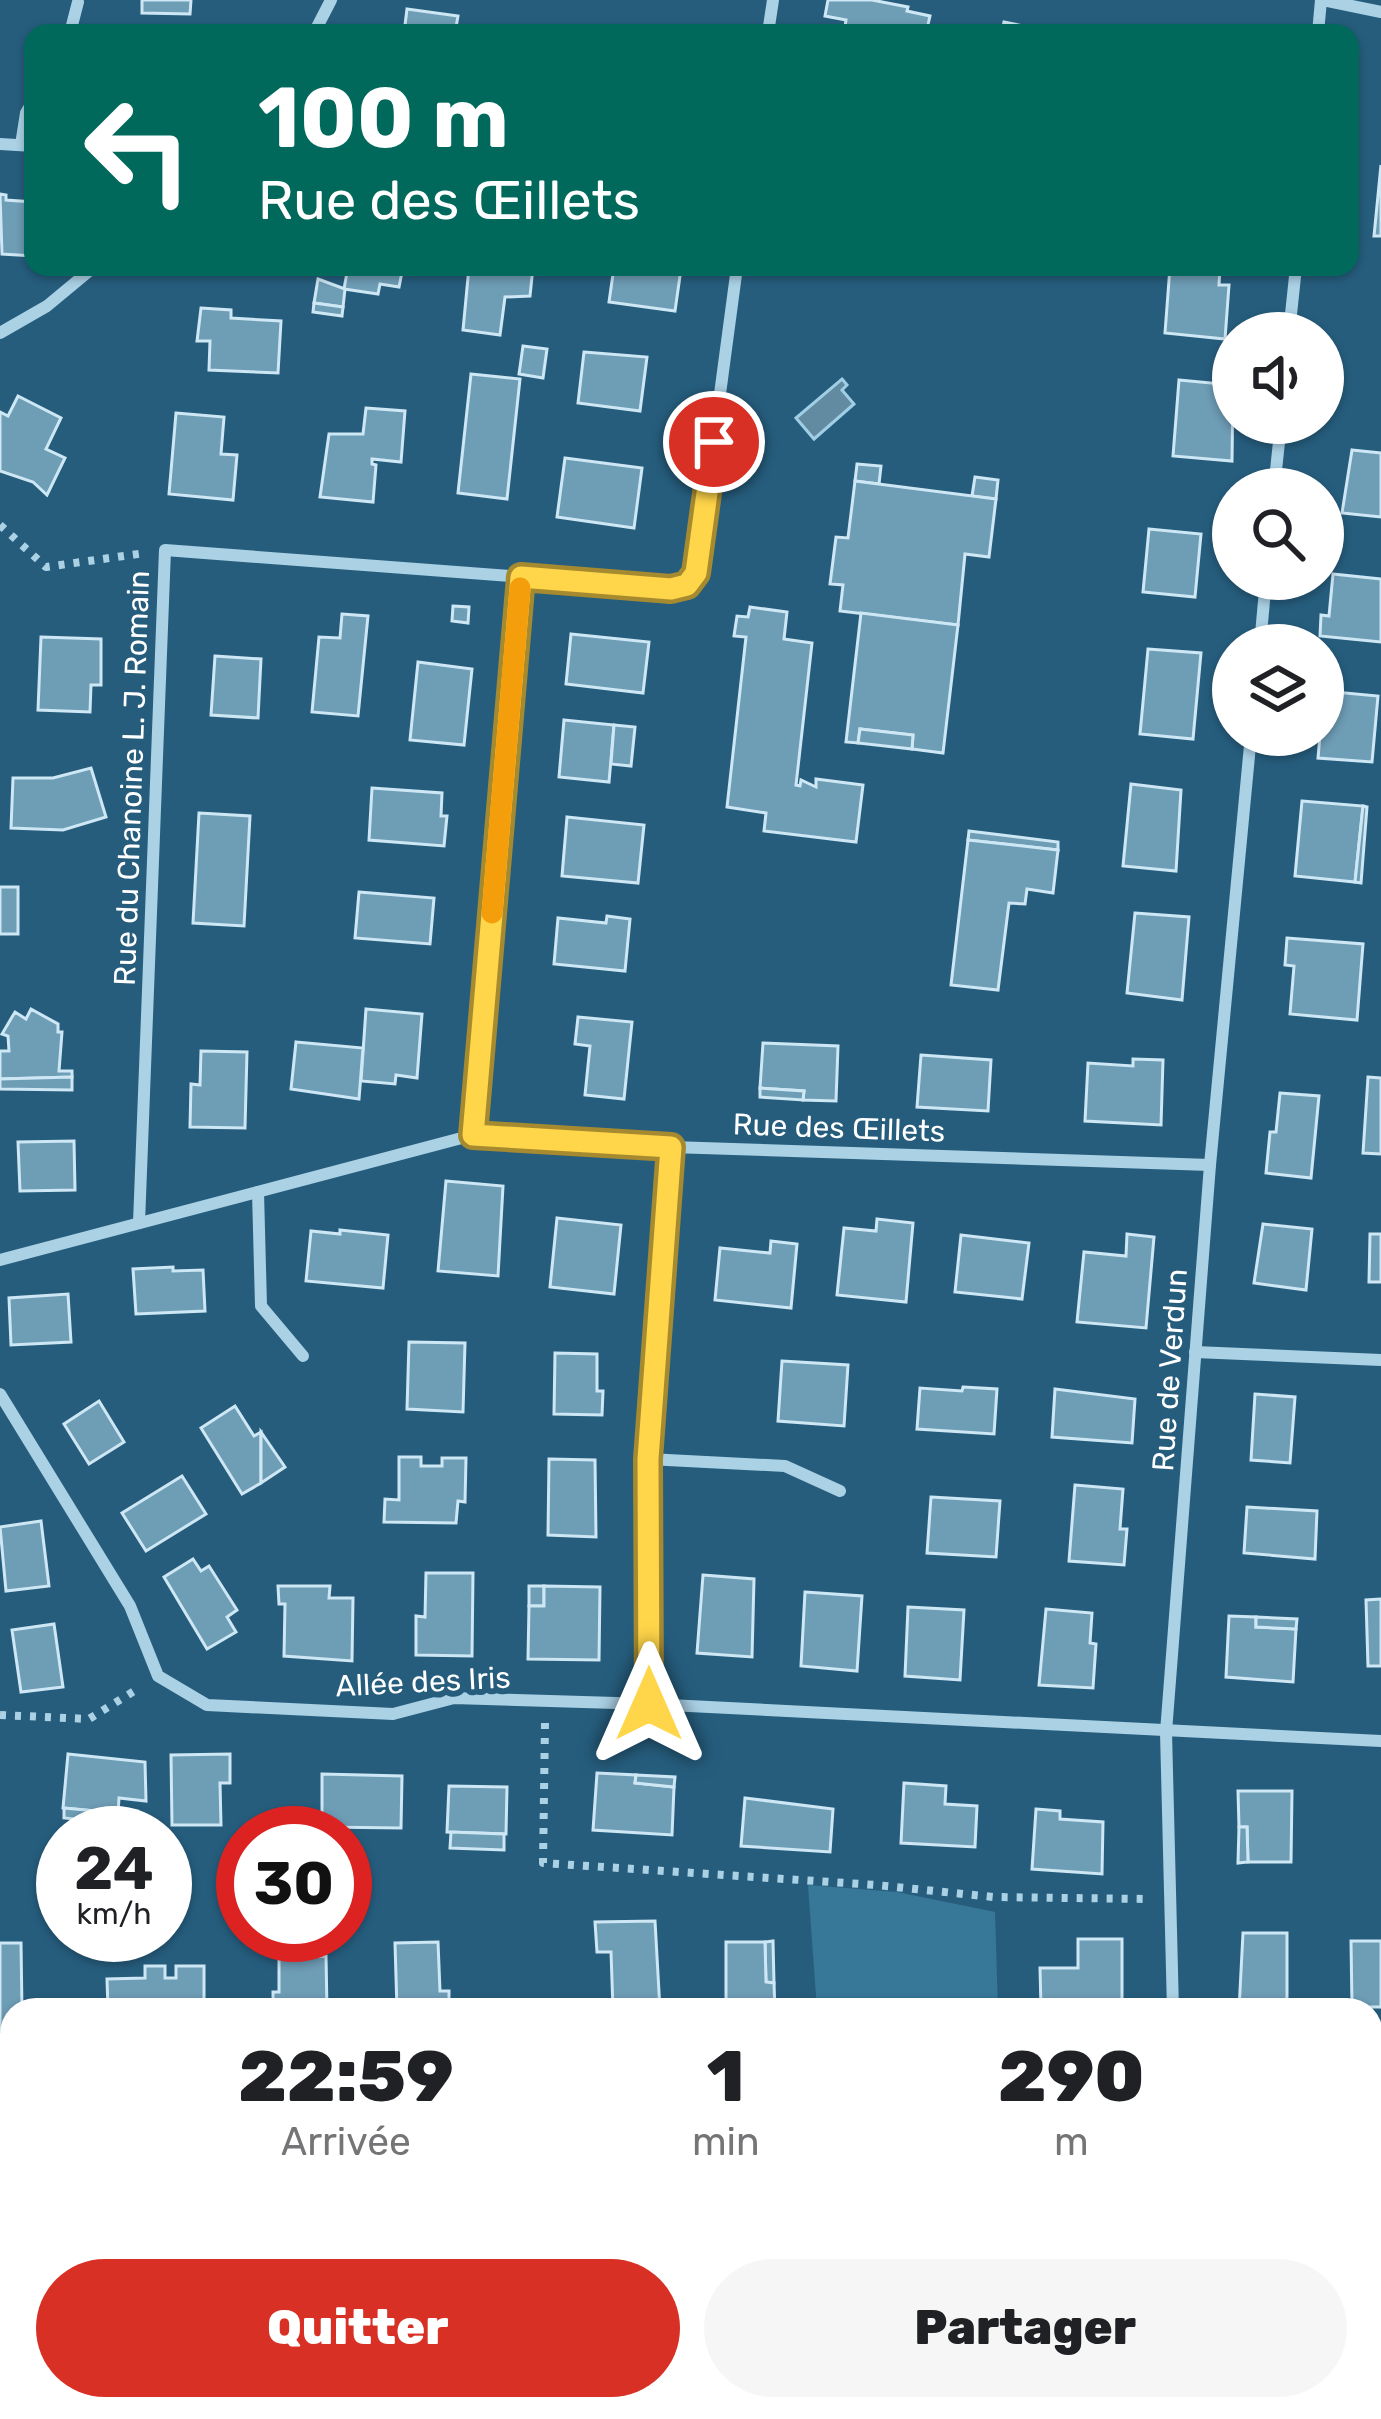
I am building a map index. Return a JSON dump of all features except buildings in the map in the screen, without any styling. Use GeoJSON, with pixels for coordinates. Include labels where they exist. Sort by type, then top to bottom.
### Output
{"type":"FeatureCollection","features":[{"type":"Feature","properties":{"kind":"street"},"geometry":{"type":"LineString","coordinates":[[1322,0],[1381,12]]}},
{"type":"Feature","properties":{"kind":"street"},"geometry":{"type":"LineString","coordinates":[[0,334],[47,306],[83,276]]}},
{"type":"Feature","properties":{"kind":"street","name":"Rue du Chanoine L. J. Romain"},"geometry":{"type":"LineString","coordinates":[[139,1222],[165,550],[671,589],[687,585],[696,573],[736,276]]}},
{"type":"Feature","properties":{"kind":"street"},"geometry":{"type":"LineString","coordinates":[[1291,312],[1294,276]]}},
{"type":"Feature","properties":{"kind":"street"},"geometry":{"type":"LineString","coordinates":[[473,1135],[521,577]]}},
{"type":"Feature","properties":{"kind":"street","name":"Rue de Verdun"},"geometry":{"type":"LineString","coordinates":[[1172,1998],[1166,1732],[1210,1165],[1249,756]]}},
{"type":"Feature","properties":{"kind":"street","name":"Rue des Œillets"},"geometry":{"type":"LineString","coordinates":[[0,1260],[473,1135],[671,1147],[1210,1165]]}},
{"type":"Feature","properties":{"kind":"street"},"geometry":{"type":"LineString","coordinates":[[649,1704],[648,1459],[671,1147]]}},
{"type":"Feature","properties":{"kind":"street"},"geometry":{"type":"LineString","coordinates":[[258,1192],[261,1306],[303,1356]]}},
{"type":"Feature","properties":{"kind":"street"},"geometry":{"type":"LineString","coordinates":[[1195,1352],[1381,1360]]}},
{"type":"Feature","properties":{"kind":"street"},"geometry":{"type":"LineString","coordinates":[[0,1394],[130,1606],[158,1676]]}},
{"type":"Feature","properties":{"kind":"street"},"geometry":{"type":"LineString","coordinates":[[648,1459],[785,1466],[840,1491]]}},
{"type":"Feature","properties":{"kind":"street","name":"Allée des Iris"},"geometry":{"type":"LineString","coordinates":[[158,1676],[207,1705],[393,1714],[454,1699],[649,1704],[1381,1741]]}},
{"type":"Feature","properties":{"kind":"path"},"geometry":{"type":"LineString","coordinates":[[0,525],[46,567],[165,550]]}},
{"type":"Feature","properties":{"kind":"path"},"geometry":{"type":"LineString","coordinates":[[0,1715],[89,1719],[158,1676]]}},
{"type":"Feature","properties":{"kind":"path"},"geometry":{"type":"LineString","coordinates":[[546,1701],[543,1863],[993,1897],[1167,1899]]}},
{"type":"Feature","properties":{"kind":"shaded area"},"geometry":{"type":"Polygon","coordinates":[[[842,379],[847,385],[842,390],[854,404],[814,439],[796,418],[842,379]]]}},
{"type":"Feature","properties":{"kind":"shaded area"},"geometry":{"type":"Polygon","coordinates":[[[808,1885],[897,1892],[995,1912],[998,1998],[816,1998],[808,1885]]]}},
{"type":"Feature","properties":{"kind":"slow traffic"},"geometry":{"type":"LineString","coordinates":[[492,913],[520,588]]}},
{"type":"Feature","properties":{"kind":"route"},"geometry":{"type":"LineString","coordinates":[[649,1704],[648,1459],[671,1147],[473,1135],[521,577],[671,589],[687,585],[696,573],[714,442]]}}]}
